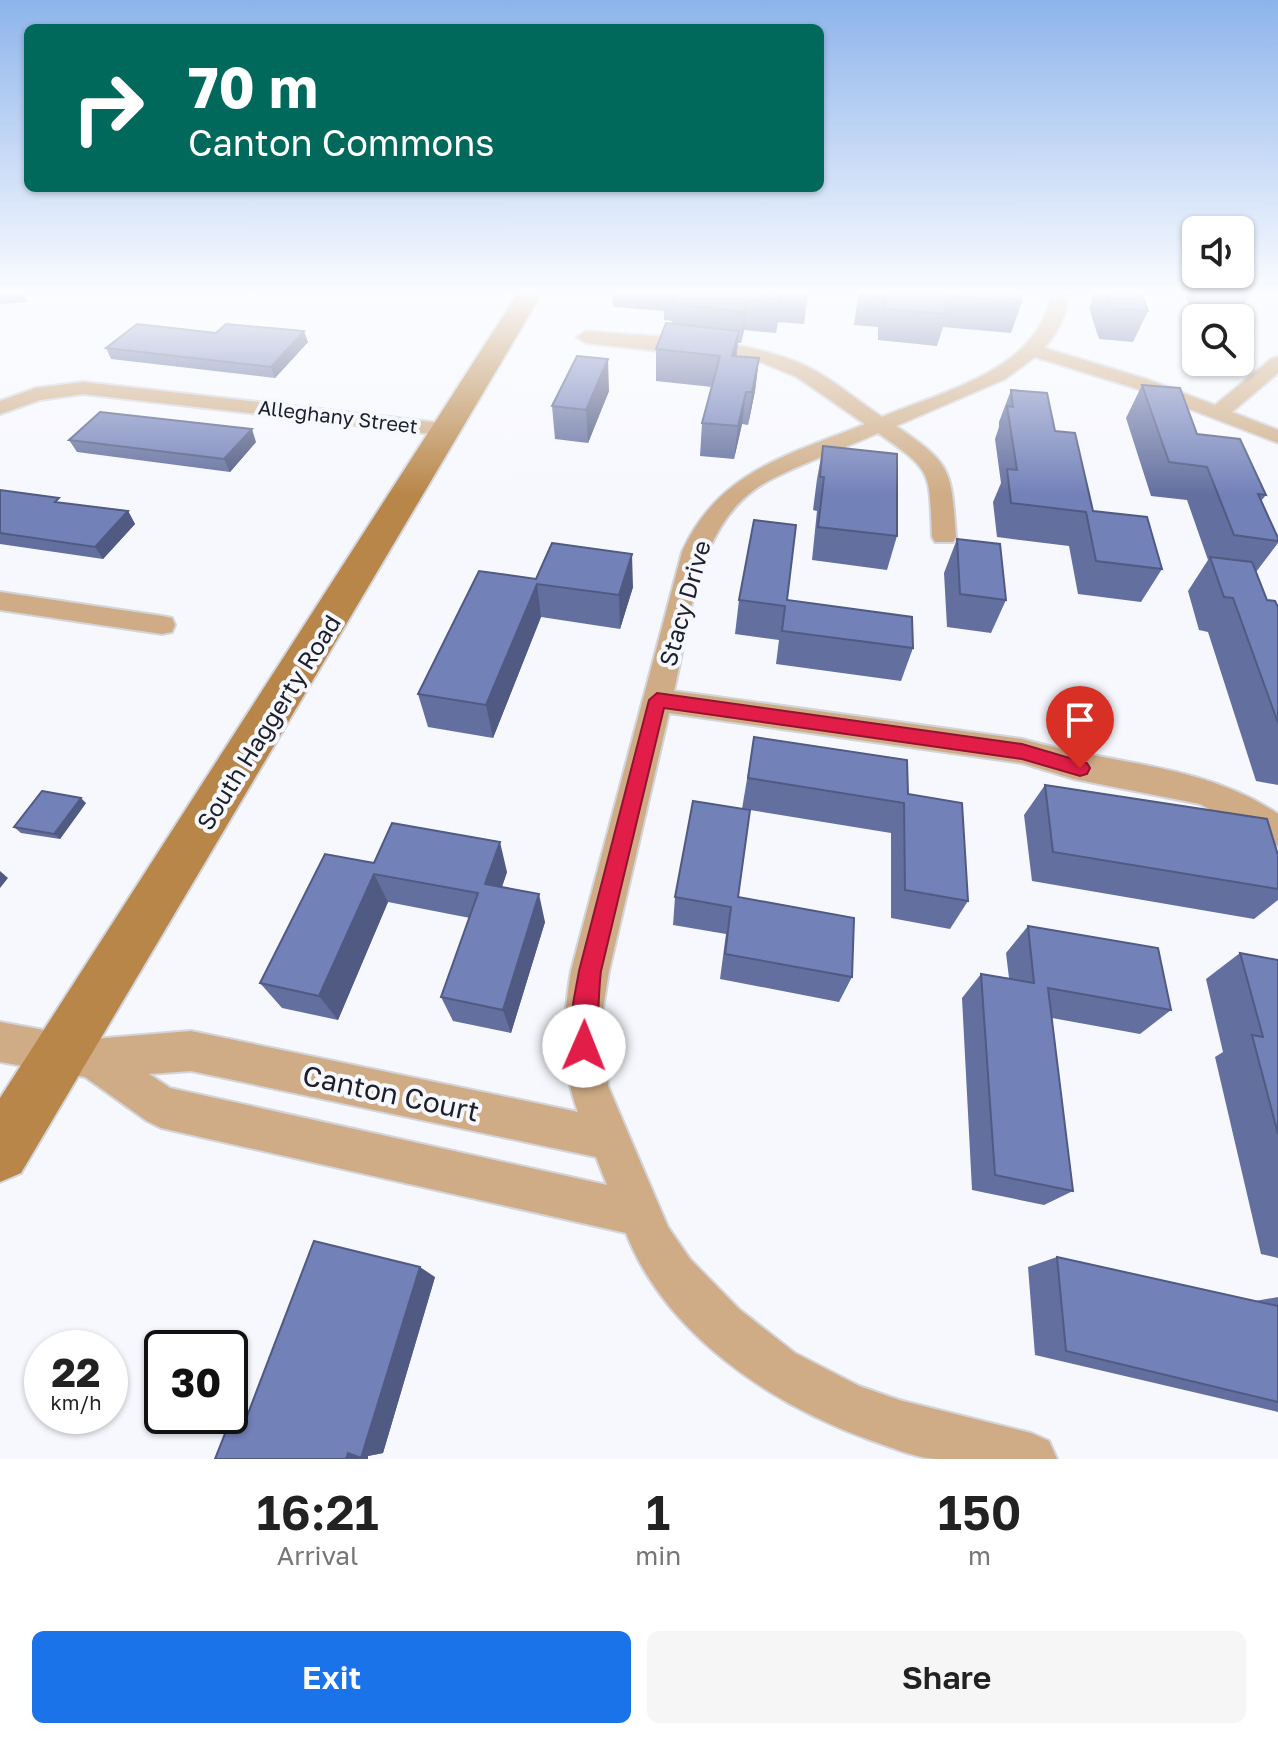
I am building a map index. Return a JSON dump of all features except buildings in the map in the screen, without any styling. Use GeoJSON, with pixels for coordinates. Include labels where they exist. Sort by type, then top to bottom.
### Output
{"type":"FeatureCollection","features":[{"type":"Feature","properties":{"kind":"main road","name":"South Haggerty Road"},"geometry":{"type":"LineString","coordinates":[[0,1152],[77,1057],[492,358]]}},
{"type":"Feature","properties":{"kind":"street"},"geometry":{"type":"LineString","coordinates":[[767,358],[804,373],[927,457],[938,472],[944,537]]}},
{"type":"Feature","properties":{"kind":"street","name":"Stacy Drive"},"geometry":{"type":"LineString","coordinates":[[609,1139],[588,1086],[584,1008],[590,971],[695,549],[708,521],[719,508],[762,475],[979,386],[1020,358]]}},
{"type":"Feature","properties":{"kind":"street"},"geometry":{"type":"LineString","coordinates":[[1059,358],[1113,374],[1278,437]]}},
{"type":"Feature","properties":{"kind":"street"},"geometry":{"type":"LineString","coordinates":[[1218,413],[1278,363]]}},
{"type":"Feature","properties":{"kind":"street","name":"Alleghany Street"},"geometry":{"type":"LineString","coordinates":[[0,408],[36,394],[83,388],[449,430]]}},
{"type":"Feature","properties":{"kind":"street"},"geometry":{"type":"LineString","coordinates":[[0,601],[162,625]]}},
{"type":"Feature","properties":{"kind":"street"},"geometry":{"type":"LineString","coordinates":[[657,700],[1022,751],[1080,768],[1214,793],[1246,808],[1278,832]]}},
{"type":"Feature","properties":{"kind":"street"},"geometry":{"type":"LineString","coordinates":[[0,1042],[77,1057],[161,1107],[639,1214]]}},
{"type":"Feature","properties":{"kind":"street","name":"Canton Court"},"geometry":{"type":"LineString","coordinates":[[77,1057],[191,1051],[609,1139]]}},
{"type":"Feature","properties":{"kind":"street"},"geometry":{"type":"LineString","coordinates":[[609,1139],[652,1243],[674,1275],[722,1326],[778,1370],[848,1407],[873,1416],[1031,1459]]}},
{"type":"Feature","properties":{"kind":"route"},"geometry":{"type":"LineString","coordinates":[[584,1046],[584,1008],[590,971],[657,700],[1022,751],[1080,768]]}}]}
